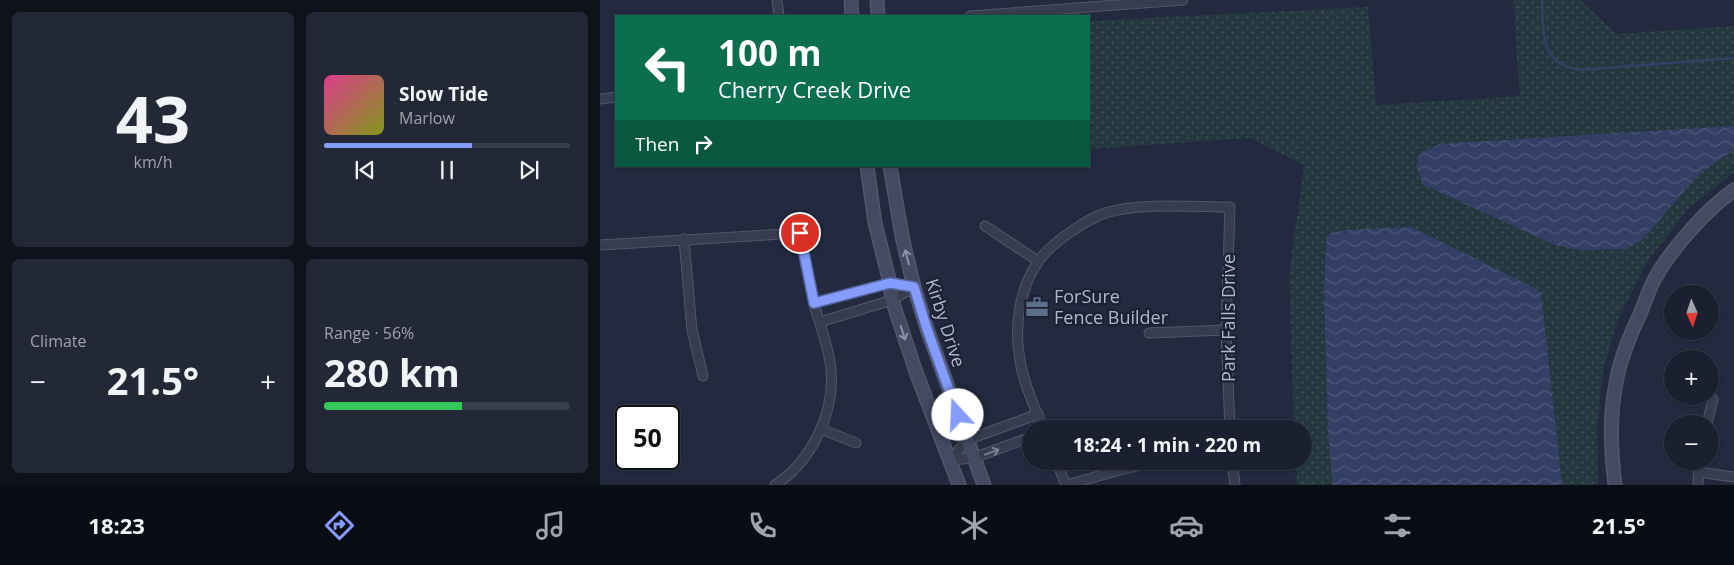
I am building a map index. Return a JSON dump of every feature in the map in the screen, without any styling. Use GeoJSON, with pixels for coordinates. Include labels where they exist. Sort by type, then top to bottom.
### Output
{"type":"FeatureCollection","features":[{"type":"Feature","properties":{"kind":"main road"},"geometry":{"type":"LineString","coordinates":[[851,0],[852,15]]}},
{"type":"Feature","properties":{"kind":"main road"},"geometry":{"type":"LineString","coordinates":[[877,0],[878,15]]}},
{"type":"Feature","properties":{"kind":"main road"},"geometry":{"type":"LineString","coordinates":[[867,167],[875,223],[890,283],[892,300],[916,372],[959,485]]}},
{"type":"Feature","properties":{"kind":"main road","name":"Kirby Drive"},"geometry":{"type":"LineString","coordinates":[[890,167],[902,236],[914,287],[927,329],[984,485]]}},
{"type":"Feature","properties":{"kind":"main road"},"geometry":{"type":"LineString","coordinates":[[1615,485],[1611,424],[1616,383],[1626,342],[1654,279],[1695,225],[1722,198],[1734,190]]}},
{"type":"Feature","properties":{"kind":"street"},"geometry":{"type":"LineString","coordinates":[[777,0],[778,15]]}},
{"type":"Feature","properties":{"kind":"street"},"geometry":{"type":"LineString","coordinates":[[983,15],[1183,0]]}},
{"type":"Feature","properties":{"kind":"street"},"geometry":{"type":"LineString","coordinates":[[600,99],[615,97]]}},
{"type":"Feature","properties":{"kind":"street","name":"Park Falls Drive"},"geometry":{"type":"LineString","coordinates":[[1038,261],[1067,234],[1081,224],[1105,213],[1147,207],[1230,207],[1226,330],[1230,420]]}},
{"type":"Feature","properties":{"kind":"street"},"geometry":{"type":"LineString","coordinates":[[985,226],[1038,261],[1020,307],[1017,343],[1020,363],[1040,420]]}},
{"type":"Feature","properties":{"kind":"street"},"geometry":{"type":"LineString","coordinates":[[600,245],[800,233],[814,303],[828,353],[831,380],[829,402],[821,429],[808,452],[795,468],[775,485]]}},
{"type":"Feature","properties":{"kind":"street"},"geometry":{"type":"LineString","coordinates":[[684,239],[692,330],[703,376]]}},
{"type":"Feature","properties":{"kind":"street"},"geometry":{"type":"LineString","coordinates":[[814,303],[890,283],[914,287]]}},
{"type":"Feature","properties":{"kind":"street"},"geometry":{"type":"LineString","coordinates":[[820,322],[892,300],[914,287]]}},
{"type":"Feature","properties":{"kind":"street"},"geometry":{"type":"LineString","coordinates":[[1149,332],[1226,330]]}},
{"type":"Feature","properties":{"kind":"street"},"geometry":{"type":"LineString","coordinates":[[951,460],[967,440],[1038,414]]}},
{"type":"Feature","properties":{"kind":"street"},"geometry":{"type":"LineString","coordinates":[[821,429],[856,444]]}},
{"type":"Feature","properties":{"kind":"street"},"geometry":{"type":"LineString","coordinates":[[951,460],[974,458],[1022,440]]}},
{"type":"Feature","properties":{"kind":"street"},"geometry":{"type":"LineString","coordinates":[[1060,470],[1066,485],[1120,470]]}},
{"type":"Feature","properties":{"kind":"street"},"geometry":{"type":"LineString","coordinates":[[1233,470],[1235,485]]}},
{"type":"Feature","properties":{"kind":"street"},"geometry":{"type":"LineString","coordinates":[[1698,485],[1698,472],[1734,477]]}},
{"type":"Feature","properties":{"kind":"shaded area"},"geometry":{"type":"Polygon","coordinates":[[[1513,0],[1580,0],[1616,34],[1734,26],[1734,172],[1689,208],[1647,262],[1618,319],[1603,370],[1597,428],[1598,485],[1297,485],[1296,470],[1312,470],[1312,420],[1294,420],[1289,276],[1304,165],[1250,138],[1090,149],[1090,21],[1368,7],[1376,105],[1520,96],[1513,0]]]}},
{"type":"Feature","properties":{"kind":"water"},"geometry":{"type":"Polygon","coordinates":[[[1734,126],[1734,150],[1699,174],[1642,240],[1626,249],[1580,250],[1555,245],[1424,185],[1416,167],[1420,154],[1440,144],[1734,126]]]}},
{"type":"Feature","properties":{"kind":"water"},"geometry":{"type":"Polygon","coordinates":[[[1411,227],[1535,288],[1541,293],[1562,485],[1333,485],[1328,432],[1324,293],[1326,242],[1329,234],[1346,230],[1411,227]]]}},
{"type":"Feature","properties":{"kind":"waterway"},"geometry":{"type":"LineString","coordinates":[[1542,0],[1544,38],[1547,47],[1551,55],[1565,66],[1580,70],[1734,58]]}},
{"type":"Feature","properties":{"kind":"place","name":"ForSure Fence Builder"},"geometry":{"type":"Point","coordinates":[1037,307]}},
{"type":"Feature","properties":{"kind":"route"},"geometry":{"type":"LineString","coordinates":[[800,233],[814,303],[890,283],[914,287],[958,415]]}}]}
